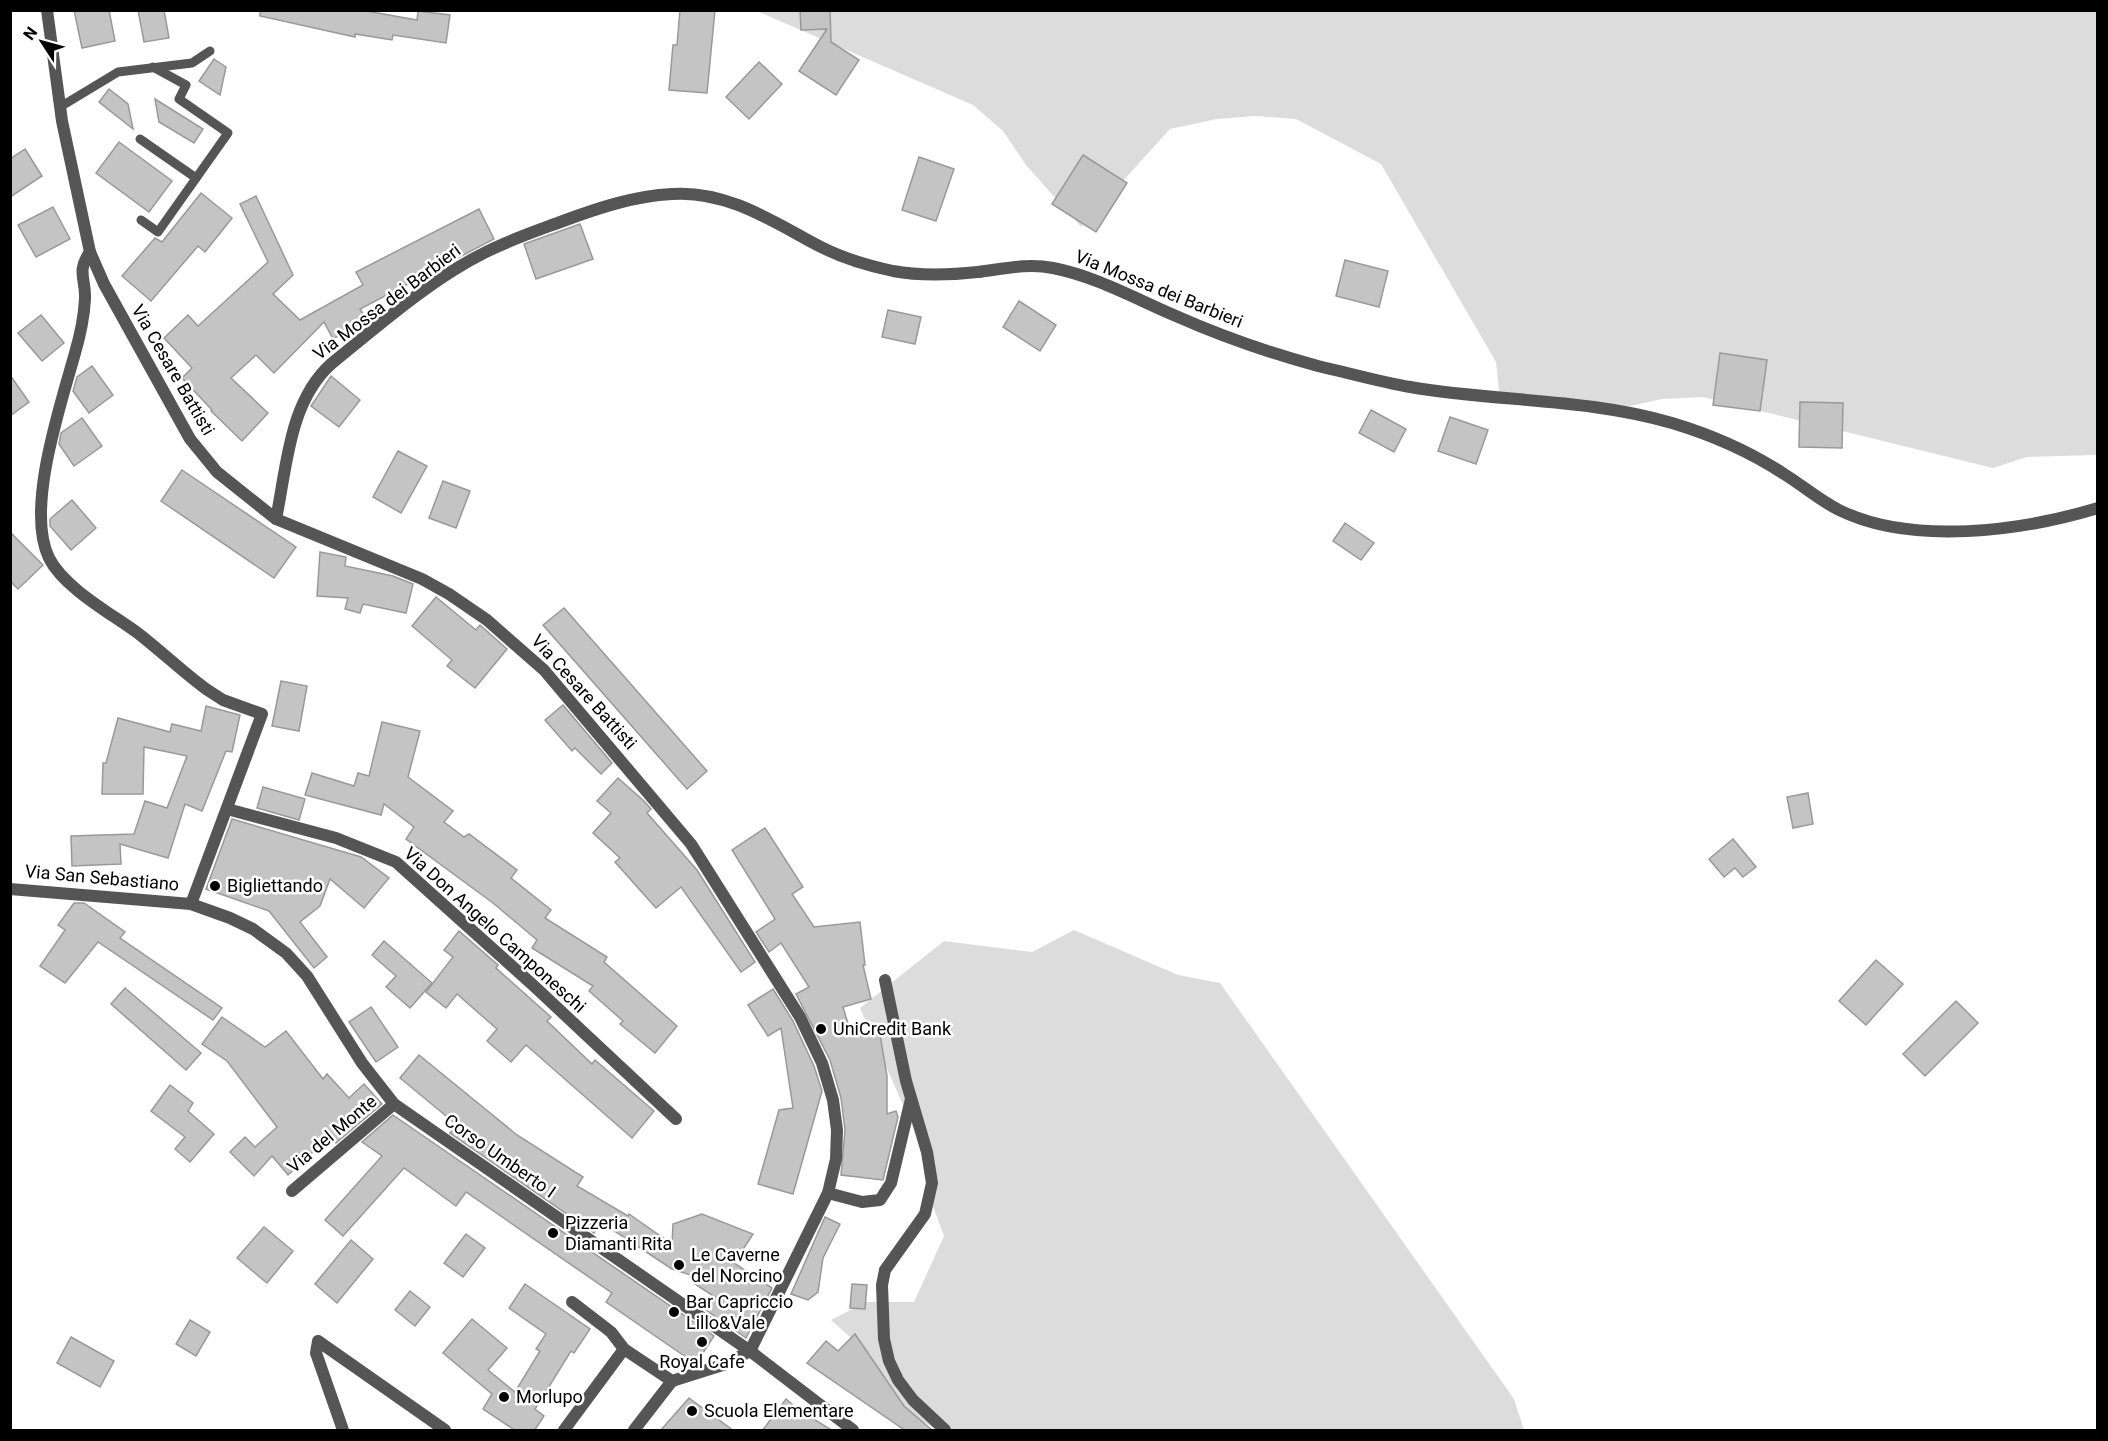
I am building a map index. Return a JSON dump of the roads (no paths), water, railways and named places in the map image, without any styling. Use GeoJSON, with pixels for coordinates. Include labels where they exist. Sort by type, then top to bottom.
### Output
{"type":"FeatureCollection","features":[{"type":"Feature","properties":{"kind":"street","name":"Via Cesare Battisti"},"geometry":{"type":"LineString","coordinates":[[46,10],[60,107],[90,252],[104,284],[190,439],[223,478],[276,519],[422,579],[487,620],[544,670],[669,815],[712,875],[790,999],[818,1055],[833,1100],[837,1130],[836,1159],[828,1193],[750,1351]]}},
{"type":"Feature","properties":{"kind":"street","name":"Via Mossa dei Barbieri"},"geometry":{"type":"LineString","coordinates":[[276,519],[302,399],[317,377],[331,364],[440,280],[485,252],[605,207],[675,193],[703,196],[738,205],[830,251],[890,270],[928,275],[955,274],[1014,266],[1048,267],[1085,277],[1200,327],[1314,365],[1411,387],[1563,402],[1667,422],[1740,449],[1836,508],[1872,524],[1892,529],[1927,533],[2019,525],[2062,518],[2097,508]]}},
{"type":"Feature","properties":{"kind":"street"},"geometry":{"type":"LineString","coordinates":[[90,252],[81,268],[85,298],[78,342],[48,460],[41,518],[43,541],[52,563],[76,588],[216,696],[262,714],[191,904]]}},
{"type":"Feature","properties":{"kind":"street","name":"Via Don Angelo Camponeschi"},"geometry":{"type":"LineString","coordinates":[[227,809],[336,838],[396,862],[534,986],[676,1119]]}},
{"type":"Feature","properties":{"kind":"street","name":"Via San Sebastiano"},"geometry":{"type":"LineString","coordinates":[[10,889],[191,904]]}},
{"type":"Feature","properties":{"kind":"street","name":"Corso Umberto I"},"geometry":{"type":"LineString","coordinates":[[191,904],[231,918],[253,929],[269,939],[298,964],[362,1063],[394,1104],[750,1351],[853,1431]]}},
{"type":"Feature","properties":{"kind":"street"},"geometry":{"type":"LineString","coordinates":[[885,980],[911,1099],[931,1167],[932,1190],[925,1214],[885,1270],[882,1285],[884,1339],[889,1361],[898,1380],[913,1400],[945,1431]]}},
{"type":"Feature","properties":{"kind":"street"},"geometry":{"type":"LineString","coordinates":[[828,1193],[862,1202],[880,1200],[891,1183],[911,1099]]}},
{"type":"Feature","properties":{"kind":"street","name":"Via del Monte"},"geometry":{"type":"LineString","coordinates":[[292,1191],[394,1104]]}},
{"type":"Feature","properties":{"kind":"street"},"geometry":{"type":"LineString","coordinates":[[572,1302],[611,1332],[624,1349],[672,1381]]}},
{"type":"Feature","properties":{"kind":"street"},"geometry":{"type":"LineString","coordinates":[[343,1431],[316,1353],[318,1341],[445,1431]]}},
{"type":"Feature","properties":{"kind":"street"},"geometry":{"type":"LineString","coordinates":[[564,1431],[624,1349]]}},
{"type":"Feature","properties":{"kind":"street"},"geometry":{"type":"LineString","coordinates":[[634,1431],[672,1381],[726,1364],[750,1351]]}},
{"type":"Feature","properties":{"kind":"lane"},"geometry":{"type":"LineString","coordinates":[[60,107],[113,74],[192,63],[210,51]]}},
{"type":"Feature","properties":{"kind":"lane"},"geometry":{"type":"LineString","coordinates":[[141,219],[158,232],[228,133],[179,99],[186,85],[153,67]]}},
{"type":"Feature","properties":{"kind":"lane"},"geometry":{"type":"LineString","coordinates":[[140,139],[196,177]]}},
{"type":"Feature","properties":{"kind":"place","name":"Bigliettando"},"geometry":{"type":"Point","coordinates":[215,886]}},
{"type":"Feature","properties":{"kind":"place","name":"UniCredit Bank"},"geometry":{"type":"Point","coordinates":[821,1029]}},
{"type":"Feature","properties":{"kind":"place","name":"Pizzeria Diamanti Rita"},"geometry":{"type":"Point","coordinates":[553,1233]}},
{"type":"Feature","properties":{"kind":"place","name":"Le Caverne del Norcino"},"geometry":{"type":"Point","coordinates":[679,1265]}},
{"type":"Feature","properties":{"kind":"place","name":"Bar Capriccio Lillo&Vale"},"geometry":{"type":"Point","coordinates":[674,1312]}},
{"type":"Feature","properties":{"kind":"place","name":"Royal Cafe"},"geometry":{"type":"Point","coordinates":[702,1342]}},
{"type":"Feature","properties":{"kind":"place","name":"Morlupo"},"geometry":{"type":"Point","coordinates":[504,1397]}},
{"type":"Feature","properties":{"kind":"place","name":"Scuola Elementare"},"geometry":{"type":"Point","coordinates":[692,1411]}}]}
